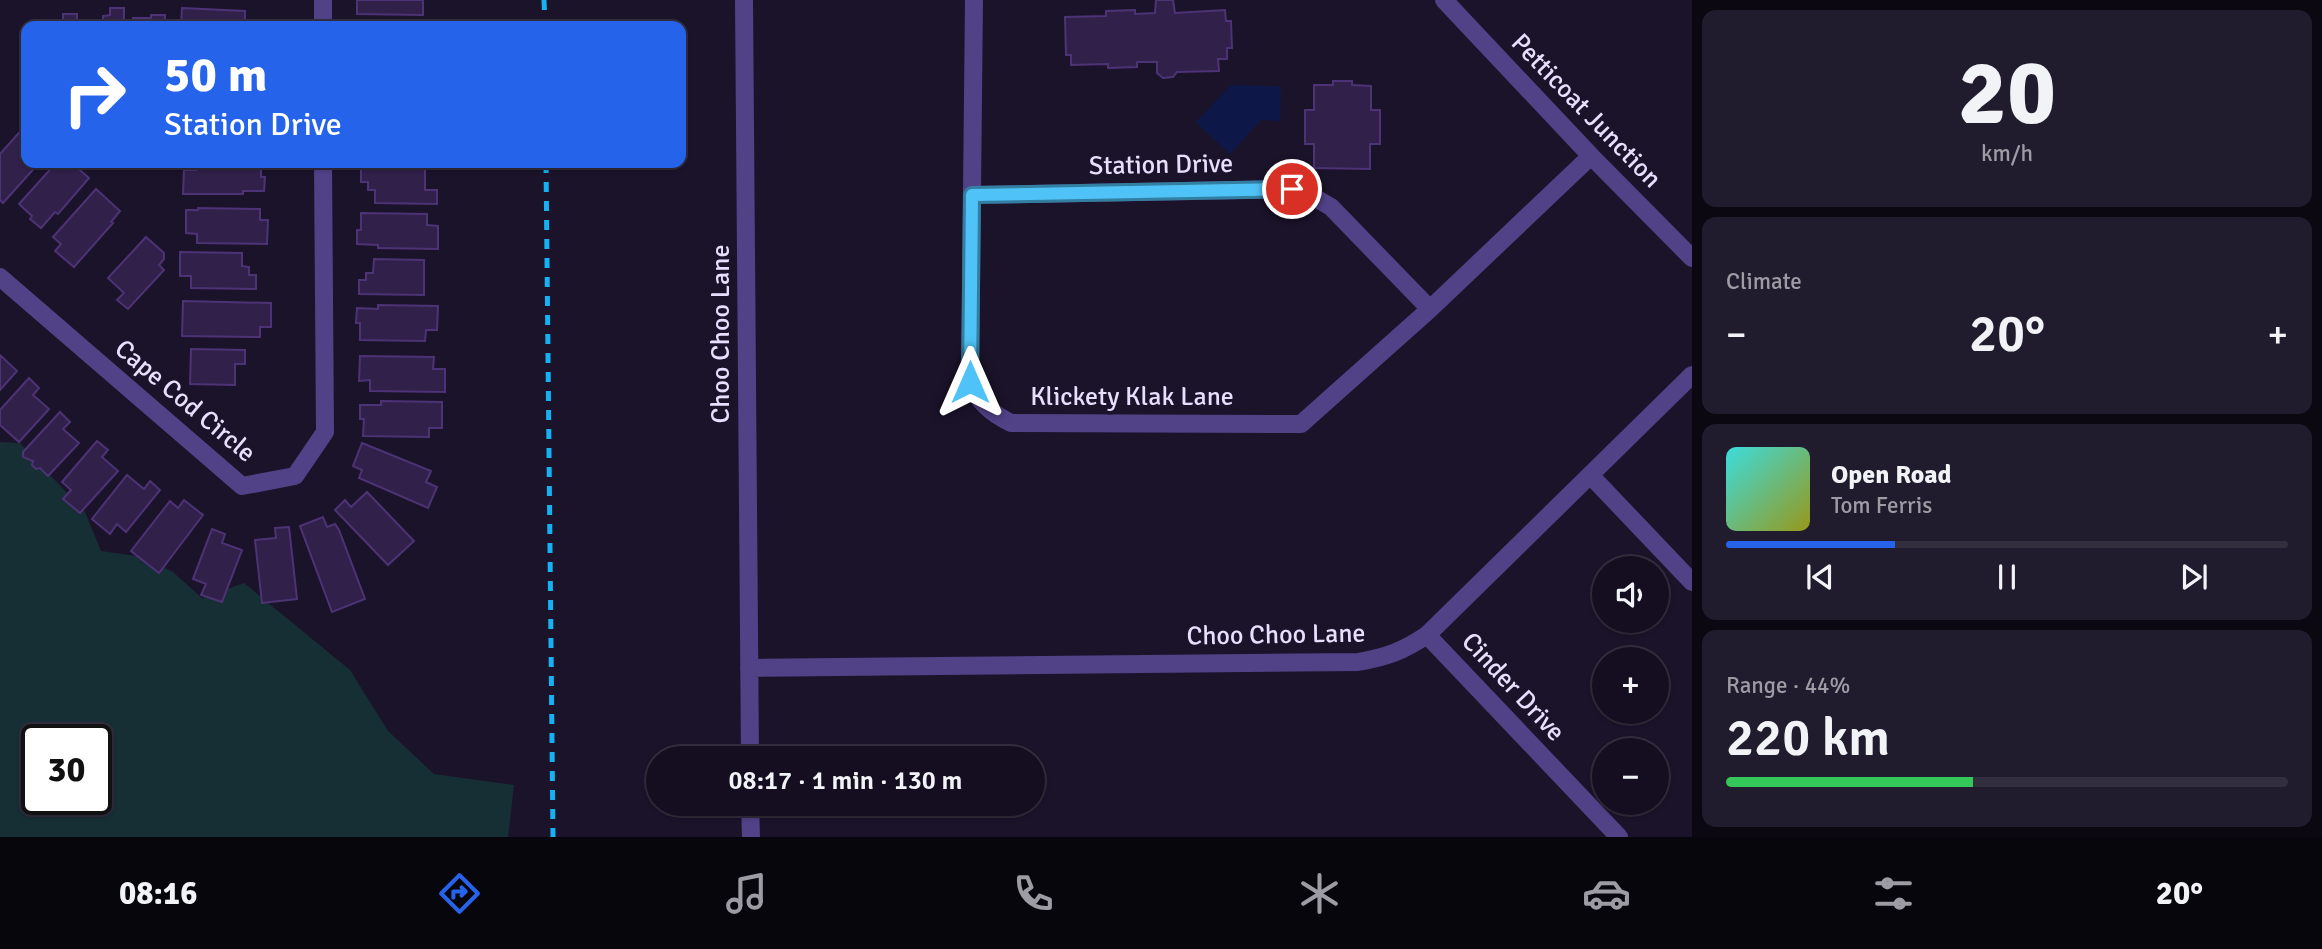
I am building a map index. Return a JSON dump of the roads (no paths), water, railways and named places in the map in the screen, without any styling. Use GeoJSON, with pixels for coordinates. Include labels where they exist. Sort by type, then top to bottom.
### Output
{"type":"FeatureCollection","features":[{"type":"Feature","properties":{"kind":"street"},"geometry":{"type":"LineString","coordinates":[[323,0],[323,21]]}},
{"type":"Feature","properties":{"kind":"street","name":"Choo Choo Lane"},"geometry":{"type":"LineString","coordinates":[[744,0],[750,746]]}},
{"type":"Feature","properties":{"kind":"street","name":"Klickety Klak Lane"},"geometry":{"type":"LineString","coordinates":[[974,0],[970,382],[975,396],[985,407],[1011,423],[1301,424],[1430,309],[1591,156]]}},
{"type":"Feature","properties":{"kind":"street","name":"Petticoat Junction"},"geometry":{"type":"LineString","coordinates":[[1444,0],[1591,156],[1692,258]]}},
{"type":"Feature","properties":{"kind":"street","name":"Cape Cod Circle"},"geometry":{"type":"LineString","coordinates":[[0,277],[242,486],[295,476],[325,432],[323,168]]}},
{"type":"Feature","properties":{"kind":"street","name":"Station Drive"},"geometry":{"type":"LineString","coordinates":[[972,195],[1292,189],[1331,207],[1430,309]]}},
{"type":"Feature","properties":{"kind":"street","name":"Choo Choo Lane"},"geometry":{"type":"LineString","coordinates":[[749,668],[1359,662],[1384,658],[1405,650],[1427,635],[1692,375]]}},
{"type":"Feature","properties":{"kind":"street"},"geometry":{"type":"LineString","coordinates":[[1591,476],[1692,582]]}},
{"type":"Feature","properties":{"kind":"street","name":"Cinder Drive"},"geometry":{"type":"LineString","coordinates":[[1427,635],[1619,837]]}},
{"type":"Feature","properties":{"kind":"street"},"geometry":{"type":"LineString","coordinates":[[750,816],[751,837]]}},
{"type":"Feature","properties":{"kind":"railway"},"geometry":{"type":"LineString","coordinates":[[544,0],[545,21]]}},
{"type":"Feature","properties":{"kind":"railway"},"geometry":{"type":"LineString","coordinates":[[546,168],[553,837]]}}]}
